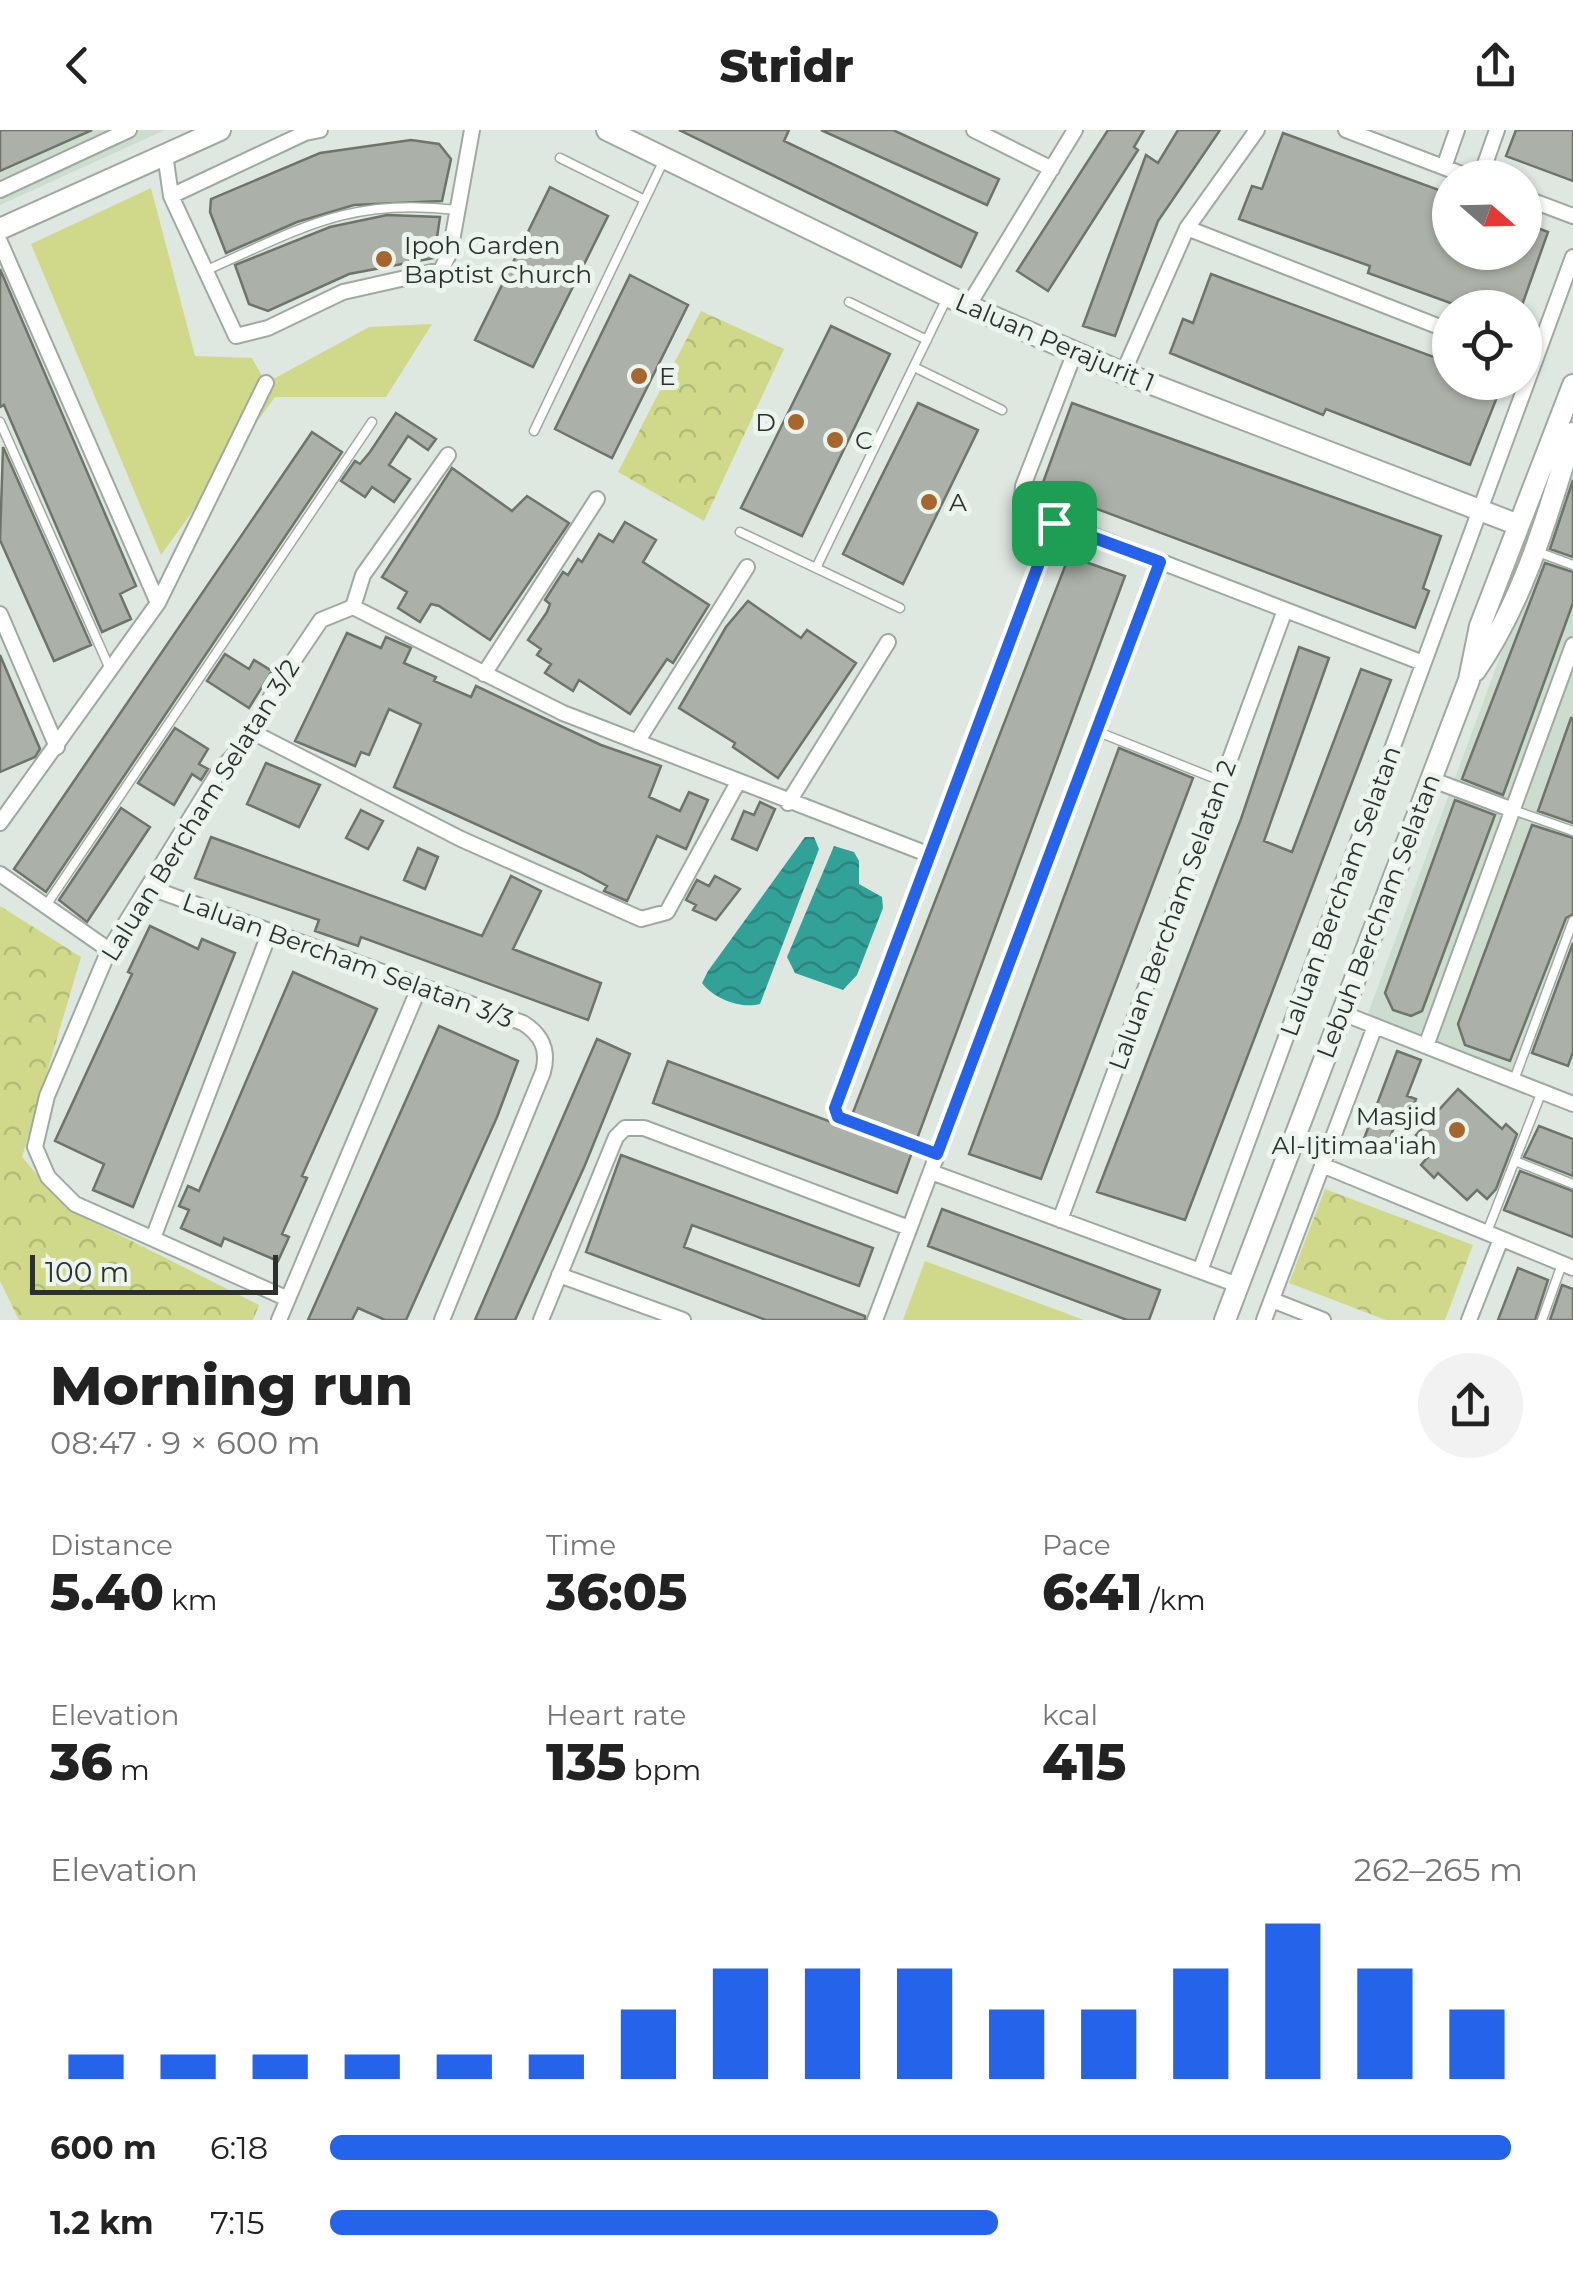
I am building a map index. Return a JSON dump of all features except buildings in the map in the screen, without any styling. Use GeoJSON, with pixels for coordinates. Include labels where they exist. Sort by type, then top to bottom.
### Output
{"type":"FeatureCollection","features":[{"type":"Feature","properties":{"kind":"street"},"geometry":{"type":"LineString","coordinates":[[0,190],[129,130]]}},
{"type":"Feature","properties":{"kind":"street"},"geometry":{"type":"LineString","coordinates":[[0,229],[220,130]]}},
{"type":"Feature","properties":{"kind":"street"},"geometry":{"type":"LineString","coordinates":[[171,196],[304,133],[320,130]]}},
{"type":"Feature","properties":{"kind":"street"},"geometry":{"type":"LineString","coordinates":[[165,154],[171,196],[236,336],[268,328],[343,292],[441,270],[450,252],[472,130]]}},
{"type":"Feature","properties":{"kind":"street","name":"Laluan Perajurit 1"},"geometry":{"type":"LineString","coordinates":[[607,130],[968,306],[1123,373],[1516,524]]}},
{"type":"Feature","properties":{"kind":"street"},"geometry":{"type":"LineString","coordinates":[[974,130],[1052,169]]}},
{"type":"Feature","properties":{"kind":"street"},"geometry":{"type":"LineString","coordinates":[[968,306],[1075,130]]}},
{"type":"Feature","properties":{"kind":"street"},"geometry":{"type":"LineString","coordinates":[[1123,373],[1187,228],[1257,130]]}},
{"type":"Feature","properties":{"kind":"street"},"geometry":{"type":"LineString","coordinates":[[1346,130],[1432,162]]}},
{"type":"Feature","properties":{"kind":"street"},"geometry":{"type":"LineString","coordinates":[[1446,160],[1457,130]]}},
{"type":"Feature","properties":{"kind":"street"},"geometry":{"type":"LineString","coordinates":[[1484,160],[1496,130]]}},
{"type":"Feature","properties":{"kind":"street"},"geometry":{"type":"LineString","coordinates":[[1542,204],[1573,216]]}},
{"type":"Feature","properties":{"kind":"street"},"geometry":{"type":"LineString","coordinates":[[1187,228],[1432,324]]}},
{"type":"Feature","properties":{"kind":"street"},"geometry":{"type":"LineString","coordinates":[[0,242],[158,603]]}},
{"type":"Feature","properties":{"kind":"street","name":"Laluan Bercham Selatan"},"geometry":{"type":"LineString","coordinates":[[1542,331],[1573,257]]}},
{"type":"Feature","properties":{"kind":"street"},"geometry":{"type":"LineString","coordinates":[[1075,352],[1023,486],[1022,499],[1032,512],[1424,663]]}},
{"type":"Feature","properties":{"kind":"street"},"geometry":{"type":"LineString","coordinates":[[4,820],[158,603],[266,383]]}},
{"type":"Feature","properties":{"kind":"street"},"geometry":{"type":"LineString","coordinates":[[1468,680],[1480,626],[1516,524],[1566,418],[1573,386]]}},
{"type":"Feature","properties":{"kind":"street","name":"Laluan Bercham Selatan"},"geometry":{"type":"LineString","coordinates":[[1200,1271],[1480,511],[1517,400]]}},
{"type":"Feature","properties":{"kind":"street"},"geometry":{"type":"LineString","coordinates":[[1468,680],[1500,636],[1535,550],[1573,432]]}},
{"type":"Feature","properties":{"kind":"street"},"geometry":{"type":"LineString","coordinates":[[448,455],[363,576],[353,607],[484,674],[637,742],[737,784],[930,855]]}},
{"type":"Feature","properties":{"kind":"street"},"geometry":{"type":"LineString","coordinates":[[1516,524],[1533,516],[1564,461]]}},
{"type":"Feature","properties":{"kind":"street"},"geometry":{"type":"LineString","coordinates":[[484,674],[597,499]]}},
{"type":"Feature","properties":{"kind":"street"},"geometry":{"type":"LineString","coordinates":[[835,1108],[1054,523]]}},
{"type":"Feature","properties":{"kind":"street"},"geometry":{"type":"LineString","coordinates":[[1500,636],[1502,609],[1522,551],[1516,524]]}},
{"type":"Feature","properties":{"kind":"street"},"geometry":{"type":"LineString","coordinates":[[875,1320],[1160,562]]}},
{"type":"Feature","properties":{"kind":"street"},"geometry":{"type":"LineString","coordinates":[[637,742],[747,567]]}},
{"type":"Feature","properties":{"kind":"street","name":"Laluan Bercham Selatan 3/2"},"geometry":{"type":"LineString","coordinates":[[288,1299],[76,1204],[48,1177],[35,1147],[46,1096],[109,950],[220,770],[254,733],[275,688],[320,620],[353,607]]}},
{"type":"Feature","properties":{"kind":"street","name":"Laluan Bercham Selatan 2"},"geometry":{"type":"LineString","coordinates":[[1060,1220],[1285,610]]}},
{"type":"Feature","properties":{"kind":"street"},"geometry":{"type":"LineString","coordinates":[[0,614],[57,747]]}},
{"type":"Feature","properties":{"kind":"street"},"geometry":{"type":"LineString","coordinates":[[788,802],[888,642]]}},
{"type":"Feature","properties":{"kind":"street"},"geometry":{"type":"LineString","coordinates":[[1426,1046],[1573,645]]}},
{"type":"Feature","properties":{"kind":"street","name":"Lebuh Bercham Selatan"},"geometry":{"type":"LineString","coordinates":[[1225,1320],[1468,680]]}},
{"type":"Feature","properties":{"kind":"street"},"geometry":{"type":"LineString","coordinates":[[254,733],[443,830],[642,919],[668,912],[737,784]]}},
{"type":"Feature","properties":{"kind":"street"},"geometry":{"type":"LineString","coordinates":[[1430,779],[1512,810]]}},
{"type":"Feature","properties":{"kind":"street"},"geometry":{"type":"LineString","coordinates":[[0,874],[109,950]]}},
{"type":"Feature","properties":{"kind":"street","name":"Laluan Bercham Selatan 3/3"},"geometry":{"type":"LineString","coordinates":[[148,887],[523,1023],[541,1038],[546,1049],[543,1072],[442,1320]]}},
{"type":"Feature","properties":{"kind":"street"},"geometry":{"type":"LineString","coordinates":[[153,1238],[269,934]]}},
{"type":"Feature","properties":{"kind":"street"},"geometry":{"type":"LineString","coordinates":[[279,1320],[419,988]]}},
{"type":"Feature","properties":{"kind":"street"},"geometry":{"type":"LineString","coordinates":[[1342,1013],[1573,1104]]}},
{"type":"Feature","properties":{"kind":"street"},"geometry":{"type":"LineString","coordinates":[[1264,1320],[1375,1026]]}},
{"type":"Feature","properties":{"kind":"street"},"geometry":{"type":"LineString","coordinates":[[541,1320],[616,1137],[634,1126],[909,1228]]}},
{"type":"Feature","properties":{"kind":"street"},"geometry":{"type":"LineString","coordinates":[[1322,1165],[1568,1266]]}},
{"type":"Feature","properties":{"kind":"street"},"geometry":{"type":"LineString","coordinates":[[930,1172],[1238,1285]]}},
{"type":"Feature","properties":{"kind":"street"},"geometry":{"type":"LineString","coordinates":[[1469,1320],[1494,1236]]}},
{"type":"Feature","properties":{"kind":"street"},"geometry":{"type":"LineString","coordinates":[[559,1274],[683,1320]]}},
{"type":"Feature","properties":{"kind":"street"},"geometry":{"type":"LineString","coordinates":[[1272,1300],[1322,1320]]}},
{"type":"Feature","properties":{"kind":"lane"},"geometry":{"type":"LineString","coordinates":[[560,158],[645,200]]}},
{"type":"Feature","properties":{"kind":"lane"},"geometry":{"type":"LineString","coordinates":[[534,431],[665,158]]}},
{"type":"Feature","properties":{"kind":"lane"},"geometry":{"type":"LineString","coordinates":[[207,270],[336,214],[406,204],[457,210]]}},
{"type":"Feature","properties":{"kind":"lane"},"geometry":{"type":"LineString","coordinates":[[816,568],[948,296]]}},
{"type":"Feature","properties":{"kind":"lane"},"geometry":{"type":"LineString","coordinates":[[849,302],[927,340]]}},
{"type":"Feature","properties":{"kind":"lane"},"geometry":{"type":"LineString","coordinates":[[914,367],[1002,410]]}},
{"type":"Feature","properties":{"kind":"lane"},"geometry":{"type":"LineString","coordinates":[[0,422],[111,670]]}},
{"type":"Feature","properties":{"kind":"lane"},"geometry":{"type":"LineString","coordinates":[[45,907],[372,422]]}},
{"type":"Feature","properties":{"kind":"lane"},"geometry":{"type":"LineString","coordinates":[[740,532],[900,608]]}},
{"type":"Feature","properties":{"kind":"lane"},"geometry":{"type":"LineString","coordinates":[[1535,550],[1573,565]]}},
{"type":"Feature","properties":{"kind":"lane"},"geometry":{"type":"LineString","coordinates":[[1096,732],[1221,781]]}},
{"type":"Feature","properties":{"kind":"lane"},"geometry":{"type":"LineString","coordinates":[[0,799],[4,820]]}},
{"type":"Feature","properties":{"kind":"lane"},"geometry":{"type":"LineString","coordinates":[[1512,810],[1573,832]]}},
{"type":"Feature","properties":{"kind":"lane"},"geometry":{"type":"LineString","coordinates":[[1514,1080],[1573,921]]}},
{"type":"Feature","properties":{"kind":"lane"},"geometry":{"type":"LineString","coordinates":[[1494,1236],[1515,1161],[1542,1091]]}},
{"type":"Feature","properties":{"kind":"lane"},"geometry":{"type":"LineString","coordinates":[[1515,1161],[1573,1184]]}},
{"type":"Feature","properties":{"kind":"lane"},"geometry":{"type":"LineString","coordinates":[[1542,1320],[1568,1266]]}},
{"type":"Feature","properties":{"kind":"path"},"geometry":{"type":"LineString","coordinates":[[835,1108],[838,1117],[937,1154]]}},
{"type":"Feature","properties":{"kind":"shaded area"},"geometry":{"type":"Polygon","coordinates":[[[0,130],[165,130],[0,205],[0,130]]]}},
{"type":"Feature","properties":{"kind":"shaded area"},"geometry":{"type":"Polygon","coordinates":[[[1573,459],[1573,922],[1515,1075],[1366,1019],[1573,459]]]}},
{"type":"Feature","properties":{"kind":"green space"},"geometry":{"type":"Polygon","coordinates":[[[151,188],[195,356],[252,358],[266,383],[369,327],[432,324],[386,397],[275,397],[161,555],[31,244],[151,188]]]}},
{"type":"Feature","properties":{"kind":"green space"},"geometry":{"type":"Polygon","coordinates":[[[701,311],[784,349],[704,521],[618,472],[701,311]]]}},
{"type":"Feature","properties":{"kind":"green space"},"geometry":{"type":"Polygon","coordinates":[[[0,906],[81,957],[22,1157],[66,1208],[259,1305],[253,1320],[19,1320],[0,1281],[0,906]]]}},
{"type":"Feature","properties":{"kind":"green space"},"geometry":{"type":"Polygon","coordinates":[[[1325,1189],[1473,1245],[1445,1320],[1386,1320],[1289,1283],[1325,1189]]]}},
{"type":"Feature","properties":{"kind":"green space"},"geometry":{"type":"Polygon","coordinates":[[[925,1261],[1084,1320],[903,1320],[925,1261]]]}},
{"type":"Feature","properties":{"kind":"water"},"geometry":{"type":"Polygon","coordinates":[[[805,837],[814,837],[819,849],[760,1004],[736,1004],[721,998],[702,983],[708,971],[805,837]]]}},
{"type":"Feature","properties":{"kind":"water"},"geometry":{"type":"Polygon","coordinates":[[[834,846],[854,852],[859,861],[859,884],[882,897],[883,908],[857,975],[843,990],[795,973],[787,957],[834,846]]]}},
{"type":"Feature","properties":{"kind":"place","name":"Ipoh Garden Baptist Church"},"geometry":{"type":"Point","coordinates":[384,259]}},
{"type":"Feature","properties":{"kind":"place","name":"E"},"geometry":{"type":"Point","coordinates":[639,376]}},
{"type":"Feature","properties":{"kind":"place","name":"D"},"geometry":{"type":"Point","coordinates":[796,422]}},
{"type":"Feature","properties":{"kind":"place","name":"C"},"geometry":{"type":"Point","coordinates":[835,440]}},
{"type":"Feature","properties":{"kind":"place","name":"A"},"geometry":{"type":"Point","coordinates":[929,502]}},
{"type":"Feature","properties":{"kind":"place","name":"Masjid Al-Ijtimaa'iah"},"geometry":{"type":"Point","coordinates":[1457,1130]}},
{"type":"Feature","properties":{"kind":"route"},"geometry":{"type":"LineString","coordinates":[[1054,523],[1160,562],[937,1154],[838,1117],[835,1108],[1054,523]]}}]}
